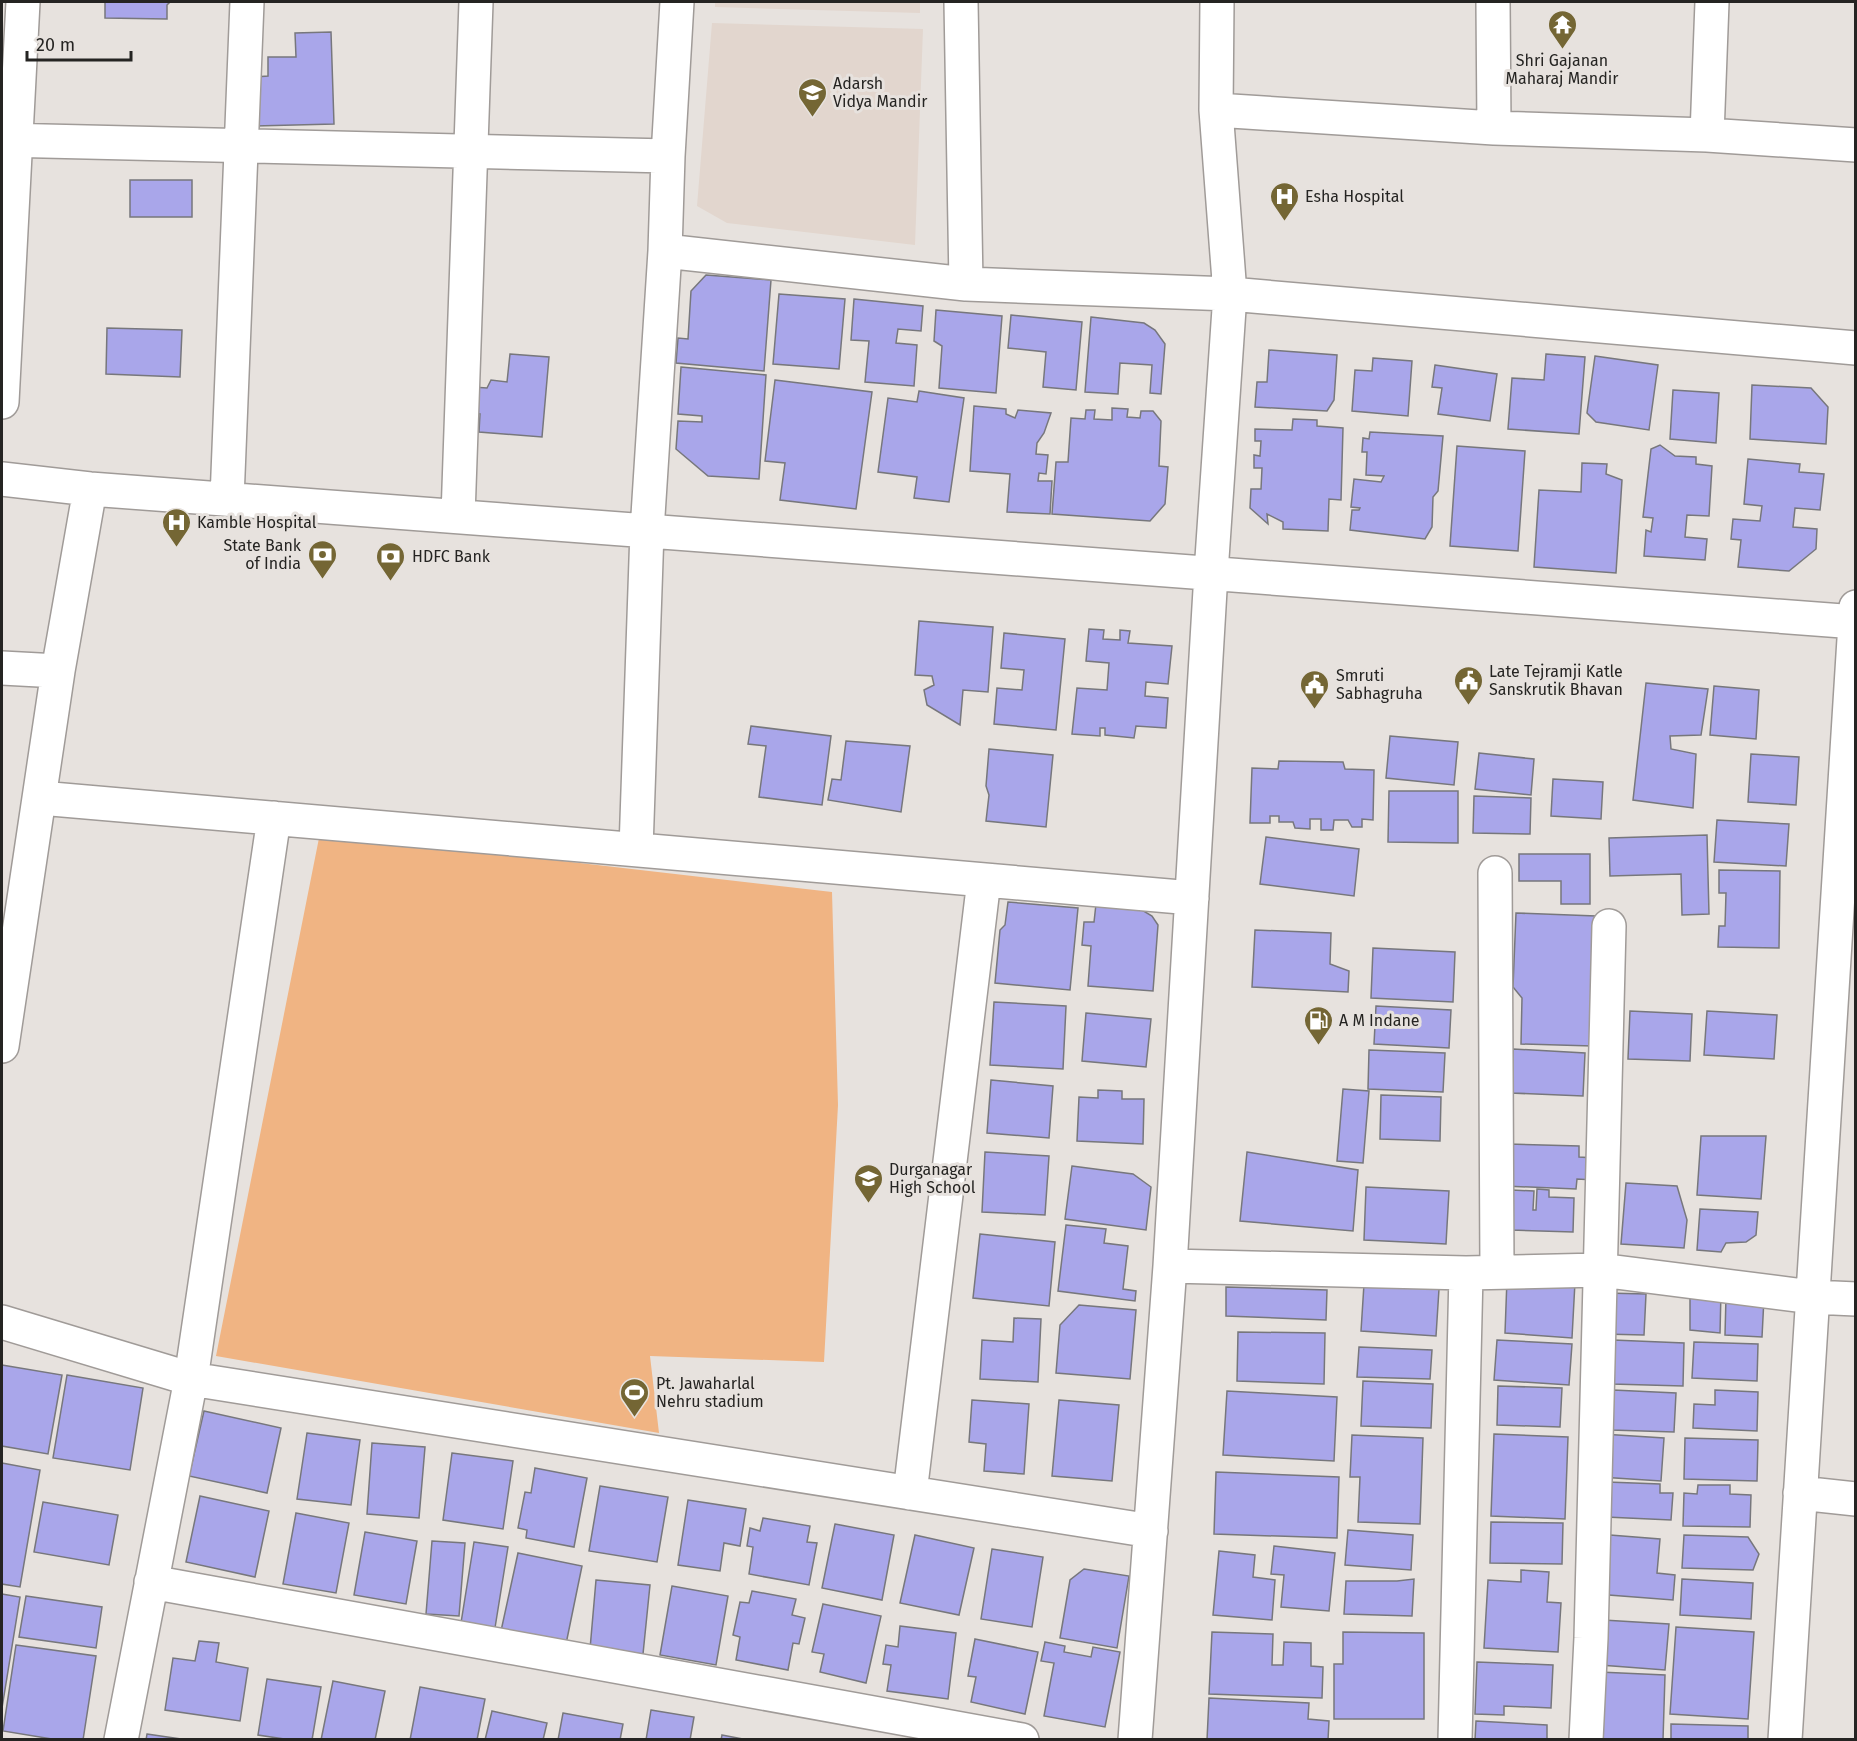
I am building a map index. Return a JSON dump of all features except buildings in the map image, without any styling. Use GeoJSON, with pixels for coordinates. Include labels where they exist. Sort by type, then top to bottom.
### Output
{"type":"FeatureCollection","features":[{"type":"Feature","properties":{"kind":"street"},"geometry":{"type":"LineString","coordinates":[[2,402],[8,140],[22,2]]}},
{"type":"Feature","properties":{"kind":"street"},"geometry":{"type":"LineString","coordinates":[[227,499],[247,2]]}},
{"type":"Feature","properties":{"kind":"street"},"geometry":{"type":"LineString","coordinates":[[458,516],[476,2]]}},
{"type":"Feature","properties":{"kind":"street"},"geometry":{"type":"LineString","coordinates":[[636,849],[647,531],[665,251],[677,2]]}},
{"type":"Feature","properties":{"kind":"street"},"geometry":{"type":"LineString","coordinates":[[961,2],[966,284]]}},
{"type":"Feature","properties":{"kind":"street"},"geometry":{"type":"LineString","coordinates":[[1135,1740],[1170,1266],[1230,294],[1216,110],[1217,2]]}},
{"type":"Feature","properties":{"kind":"street"},"geometry":{"type":"LineString","coordinates":[[1493,2],[1494,129]]}},
{"type":"Feature","properties":{"kind":"street"},"geometry":{"type":"LineString","coordinates":[[1707,135],[1712,2]]}},
{"type":"Feature","properties":{"kind":"street"},"geometry":{"type":"LineString","coordinates":[[1216,110],[1494,129],[1707,135],[1856,145]]}},
{"type":"Feature","properties":{"kind":"street"},"geometry":{"type":"LineString","coordinates":[[8,140],[668,156]]}},
{"type":"Feature","properties":{"kind":"street"},"geometry":{"type":"LineString","coordinates":[[665,251],[966,284],[1230,294],[1856,348]]}},
{"type":"Feature","properties":{"kind":"street"},"geometry":{"type":"LineString","coordinates":[[2,479],[90,489],[647,531],[1211,573],[1855,617],[1785,1740]]}},
{"type":"Feature","properties":{"kind":"street"},"geometry":{"type":"LineString","coordinates":[[2,1046],[14,878],[40,798],[58,671],[90,489]]}},
{"type":"Feature","properties":{"kind":"street"},"geometry":{"type":"LineString","coordinates":[[2,668],[58,671]]}},
{"type":"Feature","properties":{"kind":"street"},"geometry":{"type":"LineString","coordinates":[[40,798],[1192,897]]}},
{"type":"Feature","properties":{"kind":"street"},"geometry":{"type":"LineString","coordinates":[[121,1740],[190,1380],[274,818]]}},
{"type":"Feature","properties":{"kind":"street"},"geometry":{"type":"LineString","coordinates":[[1455,1740],[1481,1272],[1496,873]]}},
{"type":"Feature","properties":{"kind":"street"},"geometry":{"type":"LineString","coordinates":[[910,1493],[984,880]]}},
{"type":"Feature","properties":{"kind":"street"},"geometry":{"type":"LineString","coordinates":[[1586,1740],[1591,1638],[1609,926]]}},
{"type":"Feature","properties":{"kind":"street"},"geometry":{"type":"LineString","coordinates":[[1170,1266],[1481,1272],[1600,1270],[1812,1297],[1856,1299]]}},
{"type":"Feature","properties":{"kind":"street"},"geometry":{"type":"LineString","coordinates":[[2,1322],[190,1380],[1151,1531]]}},
{"type":"Feature","properties":{"kind":"street"},"geometry":{"type":"LineString","coordinates":[[1800,1493],[1856,1499]]}},
{"type":"Feature","properties":{"kind":"street"},"geometry":{"type":"LineString","coordinates":[[151,1582],[1022,1740]]}},
{"type":"Feature","properties":{"kind":"shaded area"},"geometry":{"type":"Polygon","coordinates":[[[715,2],[920,2],[920,13],[715,7],[715,2]]]}},
{"type":"Feature","properties":{"kind":"shaded area","name":"Adarsh Vidya Mandir"},"geometry":{"type":"Polygon","coordinates":[[[712,23],[923,29],[915,245],[727,223],[697,206],[712,23]]]}},
{"type":"Feature","properties":{"kind":"shaded area"},"geometry":{"type":"Polygon","coordinates":[[[320,833],[832,892],[838,1105],[824,1362],[650,1356],[659,1433],[216,1356],[320,833]]]}},
{"type":"Feature","properties":{"kind":"place","name":"Shri Gajanan Maharaj Mandir"},"geometry":{"type":"Point","coordinates":[1562,50]}},
{"type":"Feature","properties":{"kind":"place","name":"Adarsh Vidya Mandir"},"geometry":{"type":"Point","coordinates":[812,118]}},
{"type":"Feature","properties":{"kind":"place","name":"Esha Hospital"},"geometry":{"type":"Point","coordinates":[1284,222]}},
{"type":"Feature","properties":{"kind":"place","name":"Kamble Hospital"},"geometry":{"type":"Point","coordinates":[176,548]}},
{"type":"Feature","properties":{"kind":"place","name":"State Bank of India"},"geometry":{"type":"Point","coordinates":[322,580]}},
{"type":"Feature","properties":{"kind":"place","name":"HDFC Bank"},"geometry":{"type":"Point","coordinates":[391,582]}},
{"type":"Feature","properties":{"kind":"place","name":"Late Tejramji Katle Sanskrutik Bhavan"},"geometry":{"type":"Point","coordinates":[1468,706]}},
{"type":"Feature","properties":{"kind":"place","name":"Smruti Sabhagruha"},"geometry":{"type":"Point","coordinates":[1315,710]}},
{"type":"Feature","properties":{"kind":"place","name":"A M Indane"},"geometry":{"type":"Point","coordinates":[1318,1046]}},
{"type":"Feature","properties":{"kind":"place","name":"Durganagar High School"},"geometry":{"type":"Point","coordinates":[868,1204]}},
{"type":"Feature","properties":{"kind":"place","name":"Pt. Jawaharlal Nehru stadium"},"geometry":{"type":"Point","coordinates":[635,1418]}}]}
